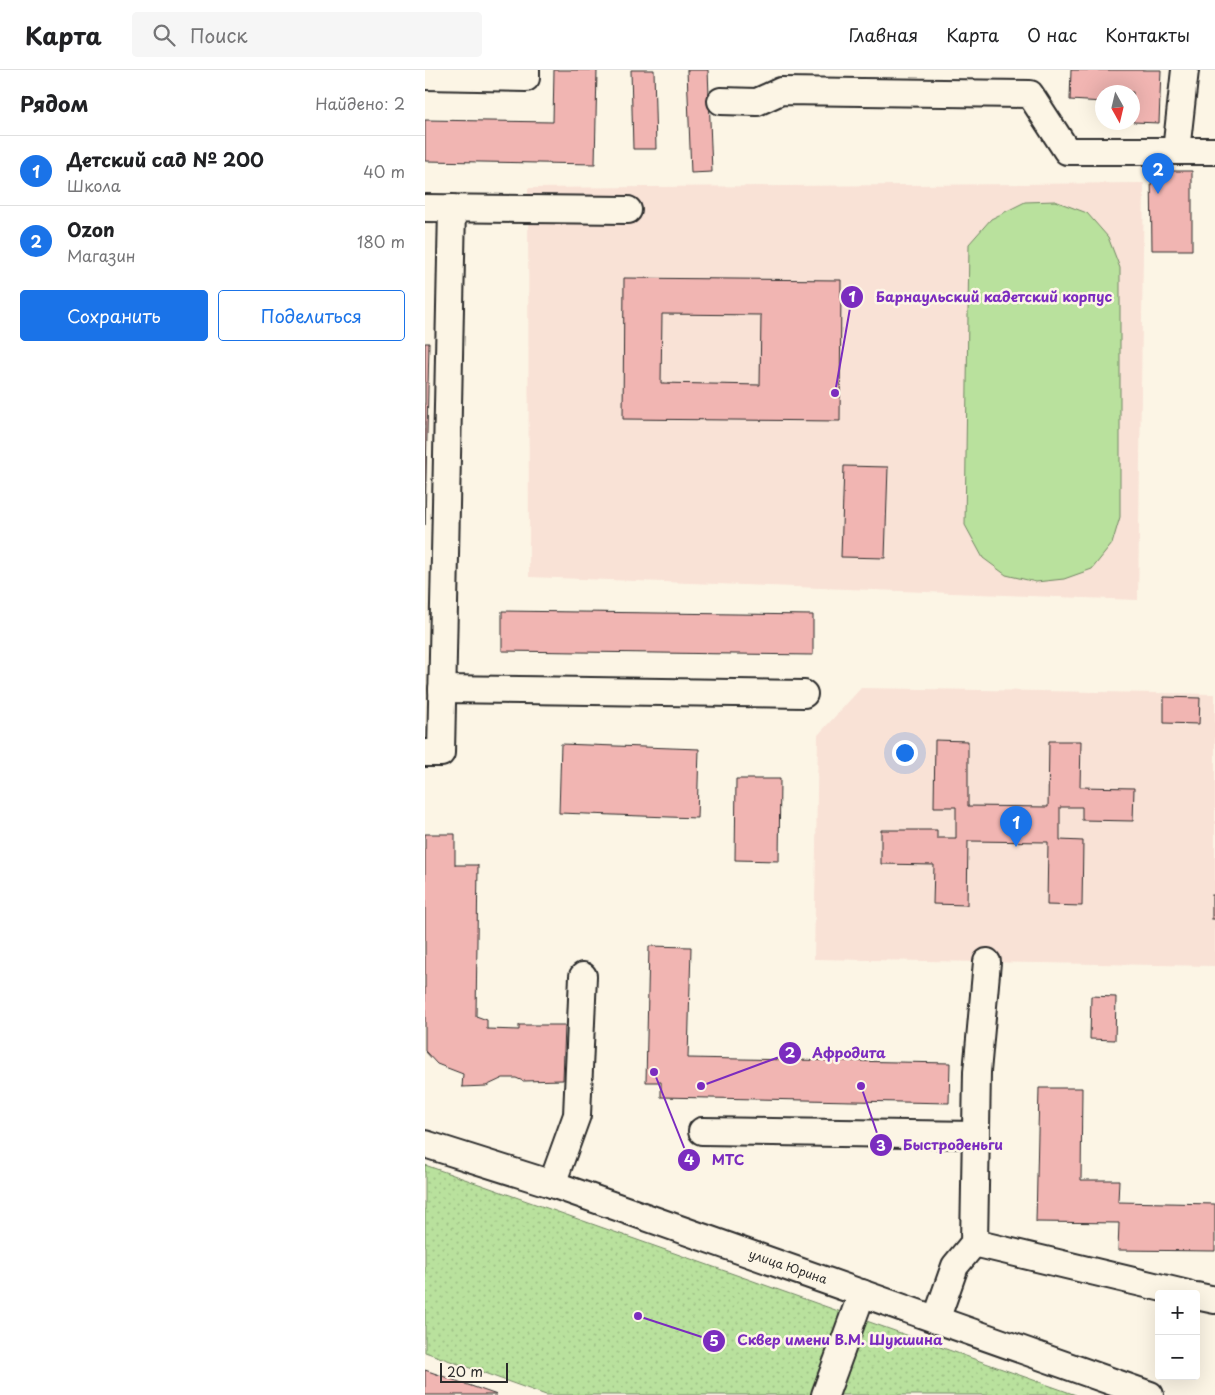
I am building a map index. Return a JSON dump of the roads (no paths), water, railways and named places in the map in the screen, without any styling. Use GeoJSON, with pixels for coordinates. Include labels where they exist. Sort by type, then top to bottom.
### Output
{"type":"FeatureCollection","features":[{"type":"Feature","properties":{"kind":"street"},"geometry":{"type":"LineString","coordinates":[[425,76],[526,78],[526,70]]}},
{"type":"Feature","properties":{"kind":"street"},"geometry":{"type":"LineString","coordinates":[[1176,151],[1185,70]]}},
{"type":"Feature","properties":{"kind":"street"},"geometry":{"type":"LineString","coordinates":[[721,101],[757,102],[781,92],[1030,94],[1067,150],[1215,151]]}},
{"type":"Feature","properties":{"kind":"street"},"geometry":{"type":"LineString","coordinates":[[425,208],[628,210]]}},
{"type":"Feature","properties":{"kind":"street"},"geometry":{"type":"LineString","coordinates":[[425,753],[441,753],[452,208]]}},
{"type":"Feature","properties":{"kind":"street"},"geometry":{"type":"LineString","coordinates":[[442,689],[804,694]]}},
{"type":"Feature","properties":{"kind":"street"},"geometry":{"type":"LineString","coordinates":[[936,1320],[955,1266],[974,1243],[977,1072],[987,962]]}},
{"type":"Feature","properties":{"kind":"street"},"geometry":{"type":"LineString","coordinates":[[552,1184],[577,1115],[583,976]]}},
{"type":"Feature","properties":{"kind":"street"},"geometry":{"type":"LineString","coordinates":[[701,1131],[976,1135]]}},
{"type":"Feature","properties":{"kind":"street","name":"улица Юрина"},"geometry":{"type":"LineString","coordinates":[[425,1144],[552,1184],[1150,1395]]}},
{"type":"Feature","properties":{"kind":"street"},"geometry":{"type":"LineString","coordinates":[[974,1243],[1172,1290]]}},
{"type":"Feature","properties":{"kind":"street"},"geometry":{"type":"LineString","coordinates":[[825,1395],[862,1293]]}},
{"type":"Feature","properties":{"kind":"street"},"geometry":{"type":"LineString","coordinates":[[1200,1297],[1215,1300]]}},
{"type":"Feature","properties":{"kind":"place","name":"Ozon"},"geometry":{"type":"Point","coordinates":[1158,194]}},
{"type":"Feature","properties":{"kind":"place","name":"Барнаульский кадетский корпус"},"geometry":{"type":"Point","coordinates":[835,393]}},
{"type":"Feature","properties":{"kind":"place","name":"Детский сад № 200"},"geometry":{"type":"Point","coordinates":[1016,847]}},
{"type":"Feature","properties":{"kind":"place","name":"МТС"},"geometry":{"type":"Point","coordinates":[654,1072]}},
{"type":"Feature","properties":{"kind":"place","name":"Афродита"},"geometry":{"type":"Point","coordinates":[701,1086]}},
{"type":"Feature","properties":{"kind":"place","name":"Быстроденьги"},"geometry":{"type":"Point","coordinates":[861,1086]}},
{"type":"Feature","properties":{"kind":"place","name":"Сквер имени В.М. Шукшина"},"geometry":{"type":"Point","coordinates":[638,1316]}}]}
